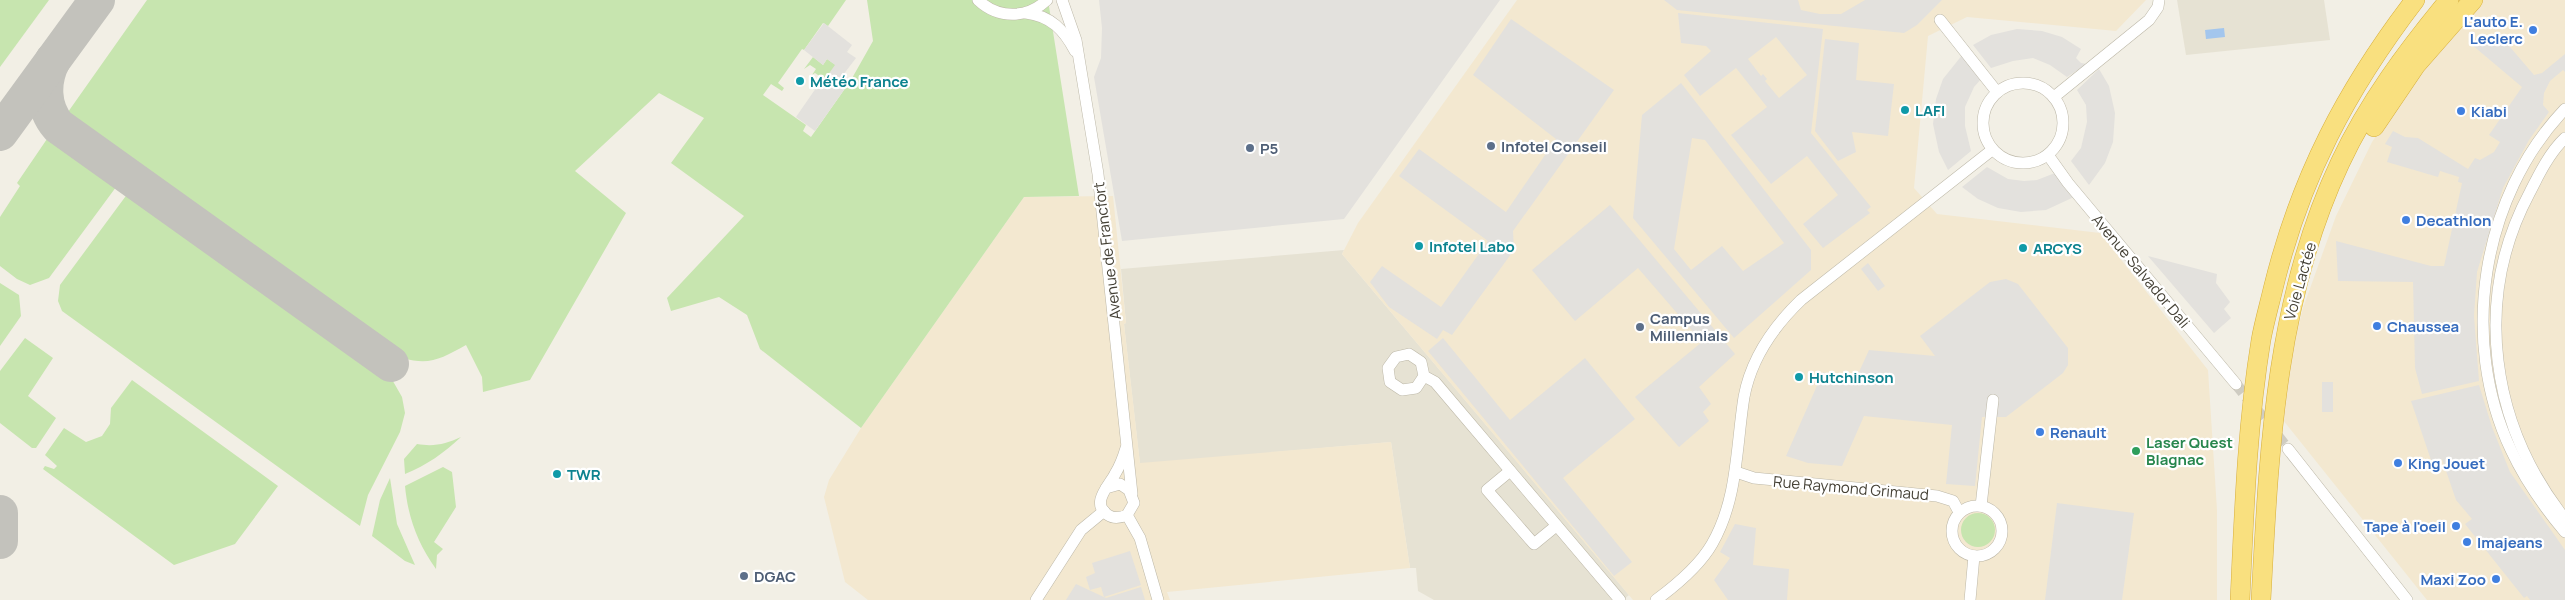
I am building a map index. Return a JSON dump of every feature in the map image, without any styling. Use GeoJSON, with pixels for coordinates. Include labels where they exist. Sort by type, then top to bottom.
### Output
{"type":"FeatureCollection","features":[{"type":"Feature","properties":{"kind":"highway","name":"Voie Lactée"},"geometry":{"type":"LineString","coordinates":[[2240,600],[2251,416],[2261,339],[2285,241],[2311,170],[2342,107],[2383,42],[2415,0]]}},
{"type":"Feature","properties":{"kind":"highway","name":"Voie Lactée"},"geometry":{"type":"LineString","coordinates":[[2261,600],[2272,418],[2282,345],[2302,269],[2324,201],[2340,163],[2382,88],[2414,42],[2449,0]]}},
{"type":"Feature","properties":{"kind":"highway"},"geometry":{"type":"LineString","coordinates":[[2324,201],[2336,198],[2356,157],[2383,111],[2416,65],[2473,0]]}},
{"type":"Feature","properties":{"kind":"street"},"geometry":{"type":"LineString","coordinates":[[978,0],[993,11],[1009,15],[1026,13],[1042,16],[1053,22],[1064,34],[1078,57]]}},
{"type":"Feature","properties":{"kind":"street"},"geometry":{"type":"LineString","coordinates":[[1026,13],[1047,0]]}},
{"type":"Feature","properties":{"kind":"street","name":"Avenue de Francfort"},"geometry":{"type":"LineString","coordinates":[[1062,0],[1071,23],[1078,57],[1107,240],[1132,494]]}},
{"type":"Feature","properties":{"kind":"street"},"geometry":{"type":"LineString","coordinates":[[2054,98],[2149,20],[2158,7],[2159,0]]}},
{"type":"Feature","properties":{"kind":"street"},"geometry":{"type":"LineString","coordinates":[[1940,20],[1997,92]]}},
{"type":"Feature","properties":{"kind":"street"},"geometry":{"type":"LineString","coordinates":[[2028,83],[2038,86],[2054,98],[2062,112],[2063,128],[2058,143],[2048,155],[2034,162],[2019,164],[2004,159],[1992,150],[1984,135],[1983,119],[1988,104],[1997,92],[2012,85],[2028,83]]}},
{"type":"Feature","properties":{"kind":"street"},"geometry":{"type":"LineString","coordinates":[[2565,109],[2545,133],[2515,182],[2503,209],[2486,261],[2483,336],[2486,364],[2496,410],[2510,448],[2528,481],[2565,532]]}},
{"type":"Feature","properties":{"kind":"street"},"geometry":{"type":"LineString","coordinates":[[2565,138],[2540,174],[2521,208],[2508,244],[2498,298],[2496,327],[2498,368],[2511,421],[2525,458],[2565,519]]}},
{"type":"Feature","properties":{"kind":"street"},"geometry":{"type":"LineString","coordinates":[[1656,600],[1668,591],[1711,545],[1731,496],[1736,472],[1745,396],[1756,362],[1781,319],[1801,300],[1992,150]]}},
{"type":"Feature","properties":{"kind":"street","name":"Avenue Salvador Dali"},"geometry":{"type":"LineString","coordinates":[[2048,155],[2074,190],[2236,384]]}},
{"type":"Feature","properties":{"kind":"street"},"geometry":{"type":"LineString","coordinates":[[2515,182],[2518,186],[2521,208]]}},
{"type":"Feature","properties":{"kind":"street"},"geometry":{"type":"LineString","coordinates":[[2486,261],[2496,263],[2498,298]]}},
{"type":"Feature","properties":{"kind":"street"},"geometry":{"type":"LineString","coordinates":[[1424,376],[1435,382],[1620,600]]}},
{"type":"Feature","properties":{"kind":"street"},"geometry":{"type":"LineString","coordinates":[[1981,506],[1994,400]]}},
{"type":"Feature","properties":{"kind":"street","name":"Avenue de Francfort"},"geometry":{"type":"LineString","coordinates":[[1106,488],[1121,462],[1127,445]]}},
{"type":"Feature","properties":{"kind":"street"},"geometry":{"type":"LineString","coordinates":[[2288,448],[2407,600]]}},
{"type":"Feature","properties":{"kind":"street"},"geometry":{"type":"LineString","coordinates":[[1510,471],[1487,490],[1534,544],[1556,526]]}},
{"type":"Feature","properties":{"kind":"street","name":"Rue Raymond Grimaud"},"geometry":{"type":"LineString","coordinates":[[1736,472],[1754,478],[1937,496],[1953,502],[1959,512]]}},
{"type":"Feature","properties":{"kind":"street"},"geometry":{"type":"LineString","coordinates":[[1120,484],[1132,494],[1132,508],[1126,515],[1114,518],[1104,511],[1100,502],[1106,488],[1120,484]]}},
{"type":"Feature","properties":{"kind":"street"},"geometry":{"type":"LineString","coordinates":[[1969,506],[1981,506],[1993,511],[2001,523],[2001,536],[1995,548],[1985,554],[1974,556],[1961,550],[1953,539],[1952,524],[1959,512],[1969,506]]}},
{"type":"Feature","properties":{"kind":"street"},"geometry":{"type":"LineString","coordinates":[[1036,600],[1081,530],[1104,511]]}},
{"type":"Feature","properties":{"kind":"street"},"geometry":{"type":"LineString","coordinates":[[1126,515],[1140,538],[1158,600]]}},
{"type":"Feature","properties":{"kind":"street"},"geometry":{"type":"LineString","coordinates":[[1970,600],[1974,556]]}},
{"type":"Feature","properties":{"kind":"shaded area","name":"P5"},"geometry":{"type":"Polygon","coordinates":[[[1099,0],[1500,0],[1344,219],[1122,241],[1094,77],[1101,58],[1102,28],[1099,0]]]}},
{"type":"Feature","properties":{"kind":"shaded area"},"geometry":{"type":"Polygon","coordinates":[[[1517,0],[2146,0],[2116,31],[1967,17],[1928,36],[1914,188],[1937,214],[2100,233],[2208,370],[2217,510],[2217,600],[1633,600],[1342,254],[1358,223],[1517,0]]]}},
{"type":"Feature","properties":{"kind":"shaded area"},"geometry":{"type":"Polygon","coordinates":[[[1664,0],[1798,0],[1801,10],[1820,14],[1841,14],[1865,0],[1942,0],[1917,25],[1904,33],[1677,10],[1664,0]]]}},
{"type":"Feature","properties":{"kind":"shaded area"},"geometry":{"type":"Polygon","coordinates":[[[2177,0],[2324,0],[2330,40],[2186,55],[2177,0]]]}},
{"type":"Feature","properties":{"kind":"shaded area"},"geometry":{"type":"Polygon","coordinates":[[[2458,0],[2565,0],[2565,600],[2427,600],[2283,420],[2290,361],[2303,308],[2336,216],[2372,142],[2413,82],[2463,23],[2458,0]]]}},
{"type":"Feature","properties":{"kind":"shaded area"},"geometry":{"type":"Polygon","coordinates":[[[1678,13],[1823,29],[1811,133],[1871,207],[1867,210],[1870,213],[1823,248],[1803,224],[1838,195],[1807,156],[1771,184],[1731,135],[1767,107],[1736,68],[1700,96],[1684,75],[1711,51],[1706,46],[1681,43],[1678,13]],[[1776,37],[1748,59],[1761,76],[1763,74],[1767,79],[1765,81],[1779,98],[1807,75],[1776,37]]]}},
{"type":"Feature","properties":{"kind":"shaded area"},"geometry":{"type":"Polygon","coordinates":[[[1511,19],[1614,90],[1513,231],[1514,250],[1452,335],[1443,330],[1437,339],[1389,307],[1370,282],[1382,266],[1441,307],[1488,241],[1399,176],[1419,149],[1506,212],[1556,139],[1473,75],[1511,19]]]}},
{"type":"Feature","properties":{"kind":"shaded area"},"geometry":{"type":"Polygon","coordinates":[[[824,23],[852,45],[847,52],[856,58],[843,75],[851,80],[815,131],[796,117],[823,78],[825,79],[835,65],[827,59],[823,65],[804,50],[824,23]]]}},
{"type":"Feature","properties":{"kind":"shaded area"},"geometry":{"type":"Polygon","coordinates":[[[2017,29],[2042,31],[2062,37],[2081,49],[2076,58],[2081,63],[2087,64],[2067,77],[2050,65],[2033,58],[2013,61],[1991,68],[1973,45],[1991,35],[2017,29]]]}},
{"type":"Feature","properties":{"kind":"shaded area"},"geometry":{"type":"Polygon","coordinates":[[[1825,39],[1859,43],[1856,80],[1894,84],[1888,136],[1852,132],[1856,152],[1838,161],[1815,131],[1825,39]]]}},
{"type":"Feature","properties":{"kind":"shaded area"},"geometry":{"type":"Polygon","coordinates":[[[2504,40],[2534,75],[2542,73],[2565,54],[2565,72],[2563,70],[2550,81],[2544,93],[2543,105],[2549,112],[2529,140],[2503,188],[2477,272],[2474,316],[2479,381],[2422,394],[2415,368],[2413,282],[2338,281],[2336,241],[2431,266],[2444,266],[2462,183],[2458,182],[2459,177],[2440,171],[2438,177],[2387,162],[2392,147],[2385,144],[2393,131],[2405,137],[2418,138],[2468,169],[2475,158],[2480,160],[2494,152],[2500,142],[2489,135],[2522,87],[2471,44],[2504,40]]]}},
{"type":"Feature","properties":{"kind":"shaded area"},"geometry":{"type":"Polygon","coordinates":[[[1963,54],[1982,78],[1974,87],[1965,107],[1965,126],[1971,151],[1948,170],[1939,152],[1933,124],[1936,99],[1943,79],[1963,54]]]}},
{"type":"Feature","properties":{"kind":"shaded area"},"geometry":{"type":"Polygon","coordinates":[[[2099,69],[2109,86],[2115,113],[2113,142],[2105,163],[2089,185],[2071,161],[2081,148],[2087,122],[2086,105],[2077,90],[2099,69]]]}},
{"type":"Feature","properties":{"kind":"shaded area"},"geometry":{"type":"Polygon","coordinates":[[[1681,83],[1811,250],[1811,270],[1734,338],[1633,218],[1642,115],[1681,83]],[[1692,138],[1674,249],[1691,270],[1722,246],[1743,271],[1784,243],[1705,140],[1692,138]]]}},
{"type":"Feature","properties":{"kind":"shaded area"},"geometry":{"type":"Polygon","coordinates":[[[1987,167],[2008,179],[2024,181],[2037,180],[2055,173],[2074,197],[2046,210],[2021,212],[1998,208],[1978,199],[1962,187],[1987,167]]]}},
{"type":"Feature","properties":{"kind":"shaded area"},"geometry":{"type":"Polygon","coordinates":[[[1113,196],[1126,323],[1124,324],[1140,463],[1391,442],[1410,568],[1167,592],[1170,600],[868,600],[845,582],[824,497],[829,480],[861,428],[1024,197],[1113,196]]]}},
{"type":"Feature","properties":{"kind":"shaded area"},"geometry":{"type":"Polygon","coordinates":[[[1610,205],[1735,354],[1699,387],[1711,404],[1703,412],[1709,421],[1679,447],[1635,397],[1702,342],[1638,268],[1575,321],[1532,270],[1610,205]]]}},
{"type":"Feature","properties":{"kind":"shaded area"},"geometry":{"type":"Polygon","coordinates":[[[1344,250],[1342,254],[1629,595],[1623,600],[1434,600],[1418,591],[1416,568],[1410,568],[1391,442],[1140,464],[1124,324],[1126,323],[1121,269],[1344,250]]]}},
{"type":"Feature","properties":{"kind":"shaded area"},"geometry":{"type":"Polygon","coordinates":[[[2148,256],[2217,274],[2216,283],[2230,302],[2224,309],[2231,318],[2214,333],[2148,256]]]}},
{"type":"Feature","properties":{"kind":"shaded area"},"geometry":{"type":"Polygon","coordinates":[[[1868,263],[1885,286],[1878,291],[1861,269],[1868,263]]]}},
{"type":"Feature","properties":{"kind":"shaded area"},"geometry":{"type":"Polygon","coordinates":[[[2006,279],[2018,284],[2068,348],[2068,365],[2063,373],[2006,417],[1982,417],[1975,486],[1946,484],[1952,425],[1864,416],[1842,466],[1808,463],[1786,456],[1823,372],[1853,385],[1869,350],[1935,356],[1920,336],[1990,282],[2006,279]]]}},
{"type":"Feature","properties":{"kind":"shaded area"},"geometry":{"type":"Polygon","coordinates":[[[1443,338],[1510,420],[1585,358],[1635,419],[1563,478],[1632,562],[1614,576],[1428,351],[1443,338]]]}},
{"type":"Feature","properties":{"kind":"shaded area"},"geometry":{"type":"Polygon","coordinates":[[[2322,382],[2333,382],[2333,412],[2322,412],[2322,382]]]}},
{"type":"Feature","properties":{"kind":"shaded area"},"geometry":{"type":"Polygon","coordinates":[[[2479,385],[2492,427],[2510,472],[2565,550],[2565,600],[2530,600],[2527,596],[2524,598],[2465,524],[2472,519],[2456,500],[2442,459],[2432,463],[2411,401],[2479,385]]]}},
{"type":"Feature","properties":{"kind":"shaded area"},"geometry":{"type":"Polygon","coordinates":[[[2057,503],[2134,513],[2122,600],[2045,600],[2057,503]]]}},
{"type":"Feature","properties":{"kind":"shaded area"},"geometry":{"type":"Polygon","coordinates":[[[1735,524],[1756,528],[1753,565],[1789,569],[1787,600],[1728,600],[1714,580],[1730,558],[1720,552],[1735,524]]]}},
{"type":"Feature","properties":{"kind":"shaded area"},"geometry":{"type":"Polygon","coordinates":[[[1130,551],[1141,585],[1104,597],[1101,587],[1090,590],[1086,577],[1095,573],[1092,563],[1130,551]]]}},
{"type":"Feature","properties":{"kind":"shaded area"},"geometry":{"type":"Polygon","coordinates":[[[1076,584],[1106,598],[1141,587],[1145,600],[1066,600],[1076,584]]]}},
{"type":"Feature","properties":{"kind":"green space"},"geometry":{"type":"Polygon","coordinates":[[[0,0],[49,0],[0,67],[0,0]]]}},
{"type":"Feature","properties":{"kind":"green space"},"geometry":{"type":"Polygon","coordinates":[[[147,0],[846,0],[828,26],[823,23],[778,83],[784,88],[782,91],[771,84],[763,95],[806,125],[803,131],[811,137],[851,80],[873,41],[867,0],[1048,0],[1079,196],[1024,197],[861,428],[760,349],[747,315],[719,297],[671,311],[667,298],[744,216],[671,163],[704,118],[659,93],[575,171],[626,213],[530,380],[483,392],[482,377],[466,345],[450,354],[428,361],[403,358],[77,128],[68,112],[147,0]]]}},
{"type":"Feature","properties":{"kind":"green space"},"geometry":{"type":"Polygon","coordinates":[[[813,57],[823,65],[827,59],[836,65],[825,80],[815,73],[812,75],[816,69],[810,65],[804,69],[813,57]]]}},
{"type":"Feature","properties":{"kind":"green space"},"geometry":{"type":"Polygon","coordinates":[[[47,139],[76,152],[119,183],[49,278],[30,285],[17,279],[0,266],[0,217],[20,186],[17,183],[47,139]]]}},
{"type":"Feature","properties":{"kind":"green space"},"geometry":{"type":"Polygon","coordinates":[[[131,189],[390,376],[402,397],[405,413],[400,432],[368,495],[360,526],[62,311],[58,301],[60,285],[131,189]]]}},
{"type":"Feature","properties":{"kind":"green space"},"geometry":{"type":"Polygon","coordinates":[[[0,283],[19,295],[21,316],[0,346],[0,283]]]}},
{"type":"Feature","properties":{"kind":"green space"},"geometry":{"type":"Polygon","coordinates":[[[25,338],[53,358],[28,396],[56,418],[36,448],[32,448],[0,423],[0,371],[25,338]]]}},
{"type":"Feature","properties":{"kind":"green space"},"geometry":{"type":"Polygon","coordinates":[[[132,380],[278,486],[235,544],[174,565],[43,469],[45,466],[54,469],[57,466],[45,455],[64,428],[86,442],[102,436],[110,424],[111,408],[132,380]]]}},
{"type":"Feature","properties":{"kind":"green space"},"geometry":{"type":"Polygon","coordinates":[[[461,437],[435,458],[405,474],[404,459],[417,444],[440,444],[461,437]]]}},
{"type":"Feature","properties":{"kind":"green space"},"geometry":{"type":"Polygon","coordinates":[[[443,467],[452,472],[456,507],[434,542],[443,549],[437,555],[436,569],[424,550],[411,520],[405,486],[443,467]]]}},
{"type":"Feature","properties":{"kind":"green space"},"geometry":{"type":"Polygon","coordinates":[[[390,478],[397,524],[415,565],[405,561],[372,536],[380,500],[390,478]]]}},
{"type":"Feature","properties":{"kind":"green space"},"geometry":{"type":"Polygon","coordinates":[[[1978,513],[1985,514],[1990,518],[1994,523],[1994,537],[1990,542],[1985,546],[1978,547],[1971,546],[1966,542],[1962,537],[1961,530],[1962,523],[1966,518],[1971,514],[1978,513]]]}},
{"type":"Feature","properties":{"kind":"water"},"geometry":{"type":"Polygon","coordinates":[[[2224,28],[2225,37],[2206,39],[2205,30],[2224,28]]]}},
{"type":"Feature","properties":{"kind":"taxiway"},"geometry":{"type":"LineString","coordinates":[[0,133],[97,0]]}},
{"type":"Feature","properties":{"kind":"taxiway"},"geometry":{"type":"LineString","coordinates":[[53,60],[47,76],[45,94],[49,111],[58,126],[391,364]]}},
{"type":"Feature","properties":{"kind":"taxiway"},"geometry":{"type":"LineString","coordinates":[[0,513],[0,541]]}},
{"type":"Feature","properties":{"kind":"tunnel"},"geometry":{"type":"LineString","coordinates":[[2236,384],[2288,449]]}},
{"type":"Feature","properties":{"kind":"place","name":"L'auto E. Leclerc"},"geometry":{"type":"Point","coordinates":[2533,30]}},
{"type":"Feature","properties":{"kind":"place","name":"Météo France"},"geometry":{"type":"Point","coordinates":[800,81]}},
{"type":"Feature","properties":{"kind":"place","name":"LAFI"},"geometry":{"type":"Point","coordinates":[1905,110]}},
{"type":"Feature","properties":{"kind":"place","name":"Kiabi"},"geometry":{"type":"Point","coordinates":[2461,111]}},
{"type":"Feature","properties":{"kind":"place","name":"Infotel Conseil"},"geometry":{"type":"Point","coordinates":[1491,146]}},
{"type":"Feature","properties":{"kind":"place","name":"P5"},"geometry":{"type":"Point","coordinates":[1250,148]}},
{"type":"Feature","properties":{"kind":"place","name":"Decathlon"},"geometry":{"type":"Point","coordinates":[2406,220]}},
{"type":"Feature","properties":{"kind":"place","name":"Infotel Labo"},"geometry":{"type":"Point","coordinates":[1419,246]}},
{"type":"Feature","properties":{"kind":"place","name":"ARCYS"},"geometry":{"type":"Point","coordinates":[2023,248]}},
{"type":"Feature","properties":{"kind":"place","name":"Chaussea"},"geometry":{"type":"Point","coordinates":[2377,326]}},
{"type":"Feature","properties":{"kind":"place","name":"Campus Millennials"},"geometry":{"type":"Point","coordinates":[1640,327]}},
{"type":"Feature","properties":{"kind":"place","name":"Hutchinson"},"geometry":{"type":"Point","coordinates":[1799,377]}},
{"type":"Feature","properties":{"kind":"place","name":"Renault"},"geometry":{"type":"Point","coordinates":[2040,432]}},
{"type":"Feature","properties":{"kind":"place","name":"Laser Quest Blagnac"},"geometry":{"type":"Point","coordinates":[2136,451]}},
{"type":"Feature","properties":{"kind":"place","name":"King Jouet"},"geometry":{"type":"Point","coordinates":[2398,463]}},
{"type":"Feature","properties":{"kind":"place","name":"TWR"},"geometry":{"type":"Point","coordinates":[557,474]}},
{"type":"Feature","properties":{"kind":"place","name":"Tape à l'oeil"},"geometry":{"type":"Point","coordinates":[2456,526]}},
{"type":"Feature","properties":{"kind":"place","name":"Imajeans"},"geometry":{"type":"Point","coordinates":[2467,542]}},
{"type":"Feature","properties":{"kind":"place","name":"DGAC"},"geometry":{"type":"Point","coordinates":[744,576]}},
{"type":"Feature","properties":{"kind":"place","name":"Maxi Zoo"},"geometry":{"type":"Point","coordinates":[2496,579]}}]}
